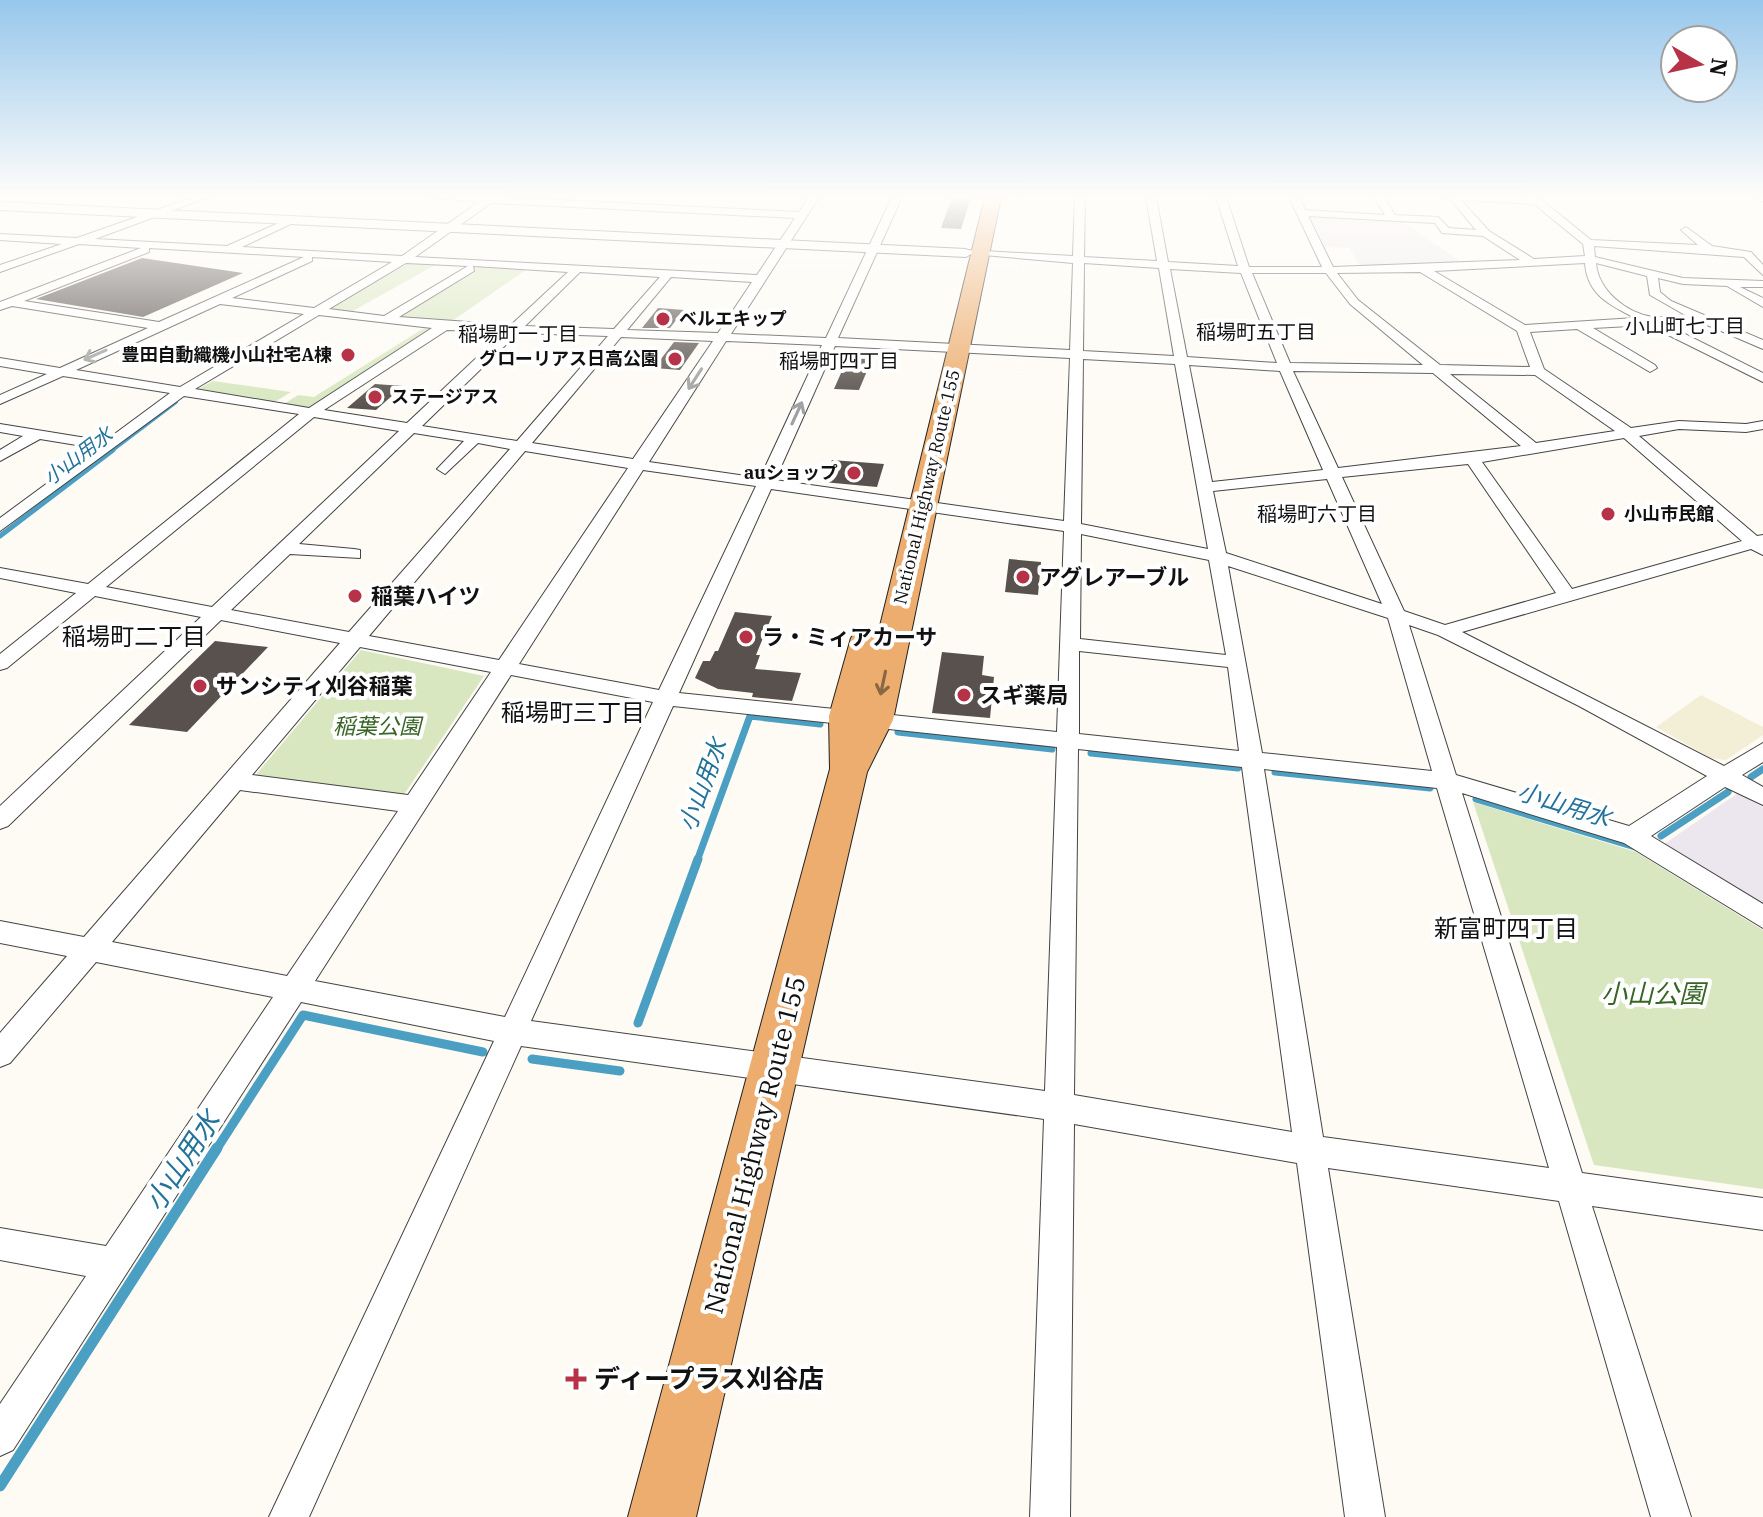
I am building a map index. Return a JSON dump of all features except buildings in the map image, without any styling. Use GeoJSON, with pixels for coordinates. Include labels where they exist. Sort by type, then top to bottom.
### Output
{"type":"FeatureCollection","features":[{"type":"Feature","properties":{"kind":"highway","name":"National Highway Route 155"},"geometry":{"type":"LineString","coordinates":[[848,772],[847,716],[912,504],[970,268]]}},
{"type":"Feature","properties":{"kind":"highway","name":"National Highway Route 155"},"geometry":{"type":"LineString","coordinates":[[662,1517],[848,772],[875,720],[912,504]]}},
{"type":"Feature","properties":{"kind":"street"},"geometry":{"type":"LineString","coordinates":[[5,304],[98,268]]}},
{"type":"Feature","properties":{"kind":"street"},"geometry":{"type":"LineString","coordinates":[[0,400],[288,268]]}},
{"type":"Feature","properties":{"kind":"street"},"geometry":{"type":"LineString","coordinates":[[0,526],[179,393],[390,268]]}},
{"type":"Feature","properties":{"kind":"street"},"geometry":{"type":"LineString","coordinates":[[554,268],[761,279]]}},
{"type":"Feature","properties":{"kind":"street"},"geometry":{"type":"LineString","coordinates":[[0,1437],[768,268]]}},
{"type":"Feature","properties":{"kind":"street"},"geometry":{"type":"LineString","coordinates":[[289,1517],[515,1032],[863,268]]}},
{"type":"Feature","properties":{"kind":"street"},"geometry":{"type":"LineString","coordinates":[[1050,1517],[1078,268]]}},
{"type":"Feature","properties":{"kind":"street"},"geometry":{"type":"LineString","coordinates":[[1163,268],[1237,662],[1307,1150],[1365,1517]]}},
{"type":"Feature","properties":{"kind":"street"},"geometry":{"type":"LineString","coordinates":[[1208,268],[1426,268]]}},
{"type":"Feature","properties":{"kind":"street"},"geometry":{"type":"LineString","coordinates":[[1422,268],[1523,329],[1702,318]]}},
{"type":"Feature","properties":{"kind":"street"},"geometry":{"type":"LineString","coordinates":[[1591,268],[1591,284],[1598,292],[1763,378]]}},
{"type":"Feature","properties":{"kind":"street"},"geometry":{"type":"LineString","coordinates":[[1627,268],[1724,283],[1763,284]]}},
{"type":"Feature","properties":{"kind":"street"},"geometry":{"type":"LineString","coordinates":[[387,319],[470,269]]}},
{"type":"Feature","properties":{"kind":"street"},"geometry":{"type":"LineString","coordinates":[[0,820],[577,269]]}},
{"type":"Feature","properties":{"kind":"street"},"geometry":{"type":"LineString","coordinates":[[1245,270],[1395,612],[1671,1517]]}},
{"type":"Feature","properties":{"kind":"street"},"geometry":{"type":"LineString","coordinates":[[1329,270],[1354,302],[1533,448]]}},
{"type":"Feature","properties":{"kind":"street"},"geometry":{"type":"LineString","coordinates":[[1389,270],[1409,286]]}},
{"type":"Feature","properties":{"kind":"street"},"geometry":{"type":"LineString","coordinates":[[0,1054],[668,274]]}},
{"type":"Feature","properties":{"kind":"street"},"geometry":{"type":"LineString","coordinates":[[1652,274],[1654,293],[1763,345]]}},
{"type":"Feature","properties":{"kind":"street"},"geometry":{"type":"LineString","coordinates":[[1724,283],[1763,303]]}},
{"type":"Feature","properties":{"kind":"street"},"geometry":{"type":"LineString","coordinates":[[1442,302],[1473,299]]}},
{"type":"Feature","properties":{"kind":"street"},"geometry":{"type":"LineString","coordinates":[[217,300],[444,326],[951,347],[1285,367],[1538,371],[1625,431],[1760,544]]}},
{"type":"Feature","properties":{"kind":"street"},"geometry":{"type":"LineString","coordinates":[[5,304],[159,326]]}},
{"type":"Feature","properties":{"kind":"street"},"geometry":{"type":"LineString","coordinates":[[1553,312],[1650,368]]}},
{"type":"Feature","properties":{"kind":"street"},"geometry":{"type":"LineString","coordinates":[[0,664],[310,413],[444,326]]}},
{"type":"Feature","properties":{"kind":"street"},"geometry":{"type":"LineString","coordinates":[[1523,329],[1538,371]]}},
{"type":"Feature","properties":{"kind":"street"},"geometry":{"type":"LineString","coordinates":[[0,362],[639,465],[1070,527],[1219,557],[1395,612],[1445,631],[1586,701],[1763,797]]}},
{"type":"Feature","properties":{"kind":"street"},"geometry":{"type":"LineString","coordinates":[[1205,487],[1472,459],[1625,431],[1679,425],[1746,428],[1763,425]]}},
{"type":"Feature","properties":{"kind":"street"},"geometry":{"type":"LineString","coordinates":[[0,428],[108,446]]}},
{"type":"Feature","properties":{"kind":"street"},"geometry":{"type":"LineString","coordinates":[[0,456],[36,435]]}},
{"type":"Feature","properties":{"kind":"street"},"geometry":{"type":"LineString","coordinates":[[445,469],[474,439]]}},
{"type":"Feature","properties":{"kind":"street"},"geometry":{"type":"LineString","coordinates":[[1472,459],[1566,594]]}},
{"type":"Feature","properties":{"kind":"street"},"geometry":{"type":"LineString","coordinates":[[1445,631],[1566,594],[1760,544]]}},
{"type":"Feature","properties":{"kind":"street"},"geometry":{"type":"LineString","coordinates":[[285,548],[354,554]]}},
{"type":"Feature","properties":{"kind":"street"},"geometry":{"type":"LineString","coordinates":[[0,573],[666,698],[1449,781],[1632,836],[1763,917]]}},
{"type":"Feature","properties":{"kind":"street"},"geometry":{"type":"LineString","coordinates":[[1068,644],[1237,662]]}},
{"type":"Feature","properties":{"kind":"street"},"geometry":{"type":"LineString","coordinates":[[1632,836],[1763,751]]}},
{"type":"Feature","properties":{"kind":"street"},"geometry":{"type":"LineString","coordinates":[[233,781],[418,805]]}},
{"type":"Feature","properties":{"kind":"street"},"geometry":{"type":"LineString","coordinates":[[0,932],[515,1032],[1059,1107],[1307,1150],[1763,1214]]}},
{"type":"Feature","properties":{"kind":"street"},"geometry":{"type":"LineString","coordinates":[[0,1244],[114,1264]]}},
{"type":"Feature","properties":{"kind":"shaded area"},"geometry":{"type":"Polygon","coordinates":[[[1701,695],[1763,727],[1763,735],[1726,760],[1711,758],[1656,727],[1701,695]]]}},
{"type":"Feature","properties":{"kind":"shaded area"},"geometry":{"type":"Polygon","coordinates":[[[1738,793],[1763,807],[1763,908],[1660,847],[1738,793]]]}},
{"type":"Feature","properties":{"kind":"green space"},"geometry":{"type":"Polygon","coordinates":[[[401,268],[430,268],[351,312],[329,308],[401,268]]]}},
{"type":"Feature","properties":{"kind":"green space"},"geometry":{"type":"Polygon","coordinates":[[[476,268],[527,269],[448,324],[395,317],[476,268]]]}},
{"type":"Feature","properties":{"kind":"green space"},"geometry":{"type":"Polygon","coordinates":[[[424,328],[433,329],[310,408],[284,404],[298,395],[314,397],[424,328]]]}},
{"type":"Feature","properties":{"kind":"green space"},"geometry":{"type":"Polygon","coordinates":[[[213,381],[291,392],[273,403],[196,390],[213,381]]]}},
{"type":"Feature","properties":{"kind":"green space","name":"稲葉公園"},"geometry":{"type":"Polygon","coordinates":[[[361,650],[484,676],[403,796],[254,777],[361,650]]]}},
{"type":"Feature","properties":{"kind":"green space","name":"小山公園"},"geometry":{"type":"Polygon","coordinates":[[[1473,802],[1636,852],[1763,930],[1763,1189],[1594,1165],[1473,802]]]}},
{"type":"Feature","properties":{"kind":"waterway","name":"小山用水"},"geometry":{"type":"LineString","coordinates":[[110,452],[176,402]]}},
{"type":"Feature","properties":{"kind":"waterway","name":"小山用水"},"geometry":{"type":"LineString","coordinates":[[0,536],[113,450]]}},
{"type":"Feature","properties":{"kind":"waterway","name":"小山用水"},"geometry":{"type":"LineString","coordinates":[[697,861],[750,716],[820,724]]}},
{"type":"Feature","properties":{"kind":"waterway","name":"小山用水"},"geometry":{"type":"LineString","coordinates":[[898,732],[1052,749]]}},
{"type":"Feature","properties":{"kind":"waterway","name":"小山用水"},"geometry":{"type":"LineString","coordinates":[[1091,753],[1238,768]]}},
{"type":"Feature","properties":{"kind":"waterway","name":"小山用水"},"geometry":{"type":"LineString","coordinates":[[1751,777],[1763,769]]}},
{"type":"Feature","properties":{"kind":"waterway","name":"小山用水"},"geometry":{"type":"LineString","coordinates":[[1275,772],[1430,788]]}},
{"type":"Feature","properties":{"kind":"waterway","name":"小山用水"},"geometry":{"type":"LineString","coordinates":[[1661,836],[1728,792]]}},
{"type":"Feature","properties":{"kind":"waterway","name":"小山用水"},"geometry":{"type":"LineString","coordinates":[[1476,799],[1635,847]]}},
{"type":"Feature","properties":{"kind":"waterway","name":"小山用水"},"geometry":{"type":"LineString","coordinates":[[638,1023],[698,859]]}},
{"type":"Feature","properties":{"kind":"waterway","name":"小山用水"},"geometry":{"type":"LineString","coordinates":[[216,1150],[303,1015],[483,1052]]}},
{"type":"Feature","properties":{"kind":"waterway","name":"小山用水"},"geometry":{"type":"LineString","coordinates":[[532,1059],[620,1071]]}},
{"type":"Feature","properties":{"kind":"waterway","name":"小山用水"},"geometry":{"type":"LineString","coordinates":[[0,1486],[217,1148]]}},
{"type":"Feature","properties":{"kind":"place","name":"ベルエキップ"},"geometry":{"type":"Point","coordinates":[663,319]}},
{"type":"Feature","properties":{"kind":"place","name":"豊田自動織機小山社宅A棟"},"geometry":{"type":"Point","coordinates":[348,355]}},
{"type":"Feature","properties":{"kind":"place","name":"グローリアス日高公園"},"geometry":{"type":"Point","coordinates":[675,359]}},
{"type":"Feature","properties":{"kind":"place","name":"ステージアス"},"geometry":{"type":"Point","coordinates":[375,397]}},
{"type":"Feature","properties":{"kind":"place","name":"auショップ"},"geometry":{"type":"Point","coordinates":[854,473]}},
{"type":"Feature","properties":{"kind":"place","name":"小山市民館"},"geometry":{"type":"Point","coordinates":[1608,514]}},
{"type":"Feature","properties":{"kind":"place","name":"アグレアーブル"},"geometry":{"type":"Point","coordinates":[1023,577]}},
{"type":"Feature","properties":{"kind":"place","name":"稲葉ハイツ"},"geometry":{"type":"Point","coordinates":[355,596]}},
{"type":"Feature","properties":{"kind":"place","name":"ラ・ミィアカーサ"},"geometry":{"type":"Point","coordinates":[746,637]}},
{"type":"Feature","properties":{"kind":"place","name":"サンシティ刈谷稲葉"},"geometry":{"type":"Point","coordinates":[200,686]}},
{"type":"Feature","properties":{"kind":"place","name":"スギ薬局"},"geometry":{"type":"Point","coordinates":[964,695]}},
{"type":"Feature","properties":{"kind":"place","name":"ディープラス刈谷店"},"geometry":{"type":"Point","coordinates":[576,1379]}},
{"type":"Feature","properties":{"kind":"district","name":"小山町七丁目"},"geometry":{"type":"Point","coordinates":[1685,326]}},
{"type":"Feature","properties":{"kind":"district","name":"稲場町五丁目"},"geometry":{"type":"Point","coordinates":[1256,332]}},
{"type":"Feature","properties":{"kind":"district","name":"稲場町一丁目"},"geometry":{"type":"Point","coordinates":[518,334]}},
{"type":"Feature","properties":{"kind":"district","name":"稲場町四丁目"},"geometry":{"type":"Point","coordinates":[839,361]}},
{"type":"Feature","properties":{"kind":"district","name":"稲場町六丁目"},"geometry":{"type":"Point","coordinates":[1317,514]}},
{"type":"Feature","properties":{"kind":"district","name":"稲場町二丁目"},"geometry":{"type":"Point","coordinates":[134,637]}},
{"type":"Feature","properties":{"kind":"district","name":"稲場町三丁目"},"geometry":{"type":"Point","coordinates":[573,713]}},
{"type":"Feature","properties":{"kind":"district","name":"新富町四丁目"},"geometry":{"type":"Point","coordinates":[1506,929]}}]}
